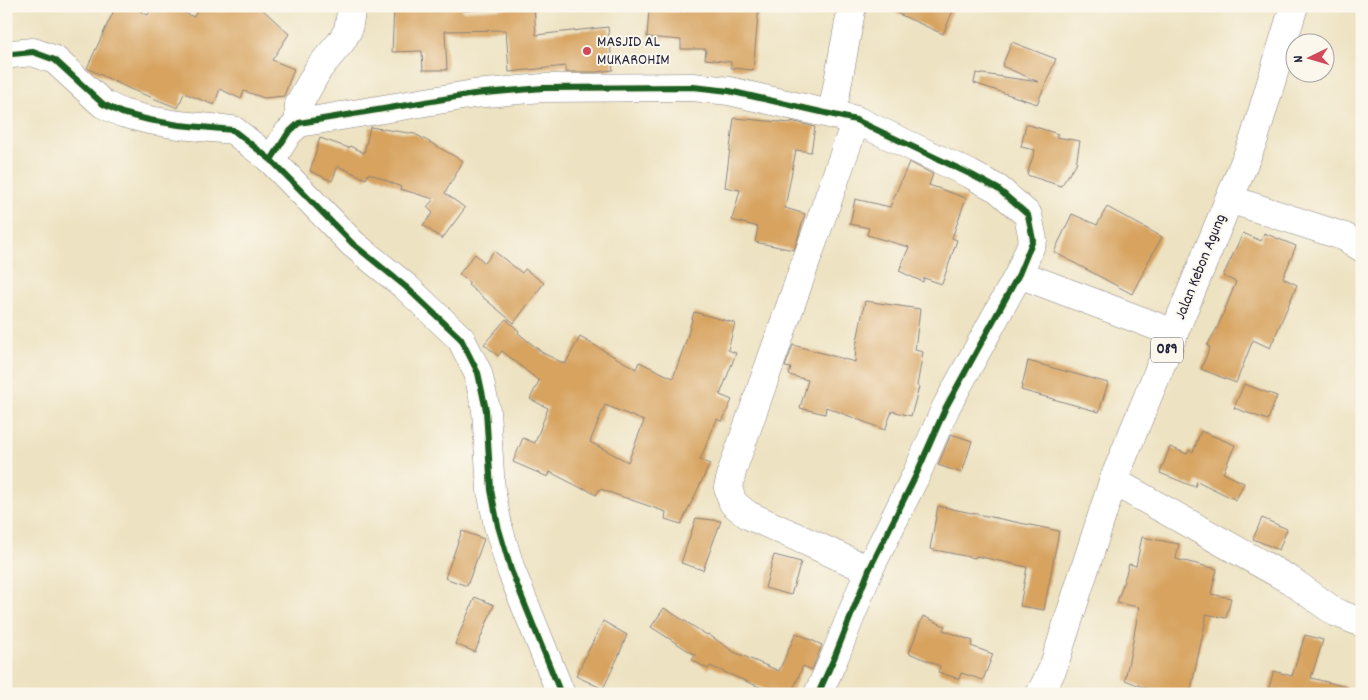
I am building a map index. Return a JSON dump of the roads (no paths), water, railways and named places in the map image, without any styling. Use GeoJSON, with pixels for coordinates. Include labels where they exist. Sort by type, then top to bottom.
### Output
{"type":"FeatureCollection","features":[{"type":"Feature","properties":{"kind":"street"},"geometry":{"type":"LineString","coordinates":[[299,124],[299,104],[319,68],[341,42],[348,30],[352,6]]}},
{"type":"Feature","properties":{"kind":"street"},"geometry":{"type":"LineString","coordinates":[[852,6],[844,117],[728,488],[733,503],[748,515],[869,570]]}},
{"type":"Feature","properties":{"kind":"street","name":"Jalan Kebon Agung"},"geometry":{"type":"LineString","coordinates":[[1040,694],[1053,668],[1113,481],[1254,139],[1294,6]]}},
{"type":"Feature","properties":{"kind":"street"},"geometry":{"type":"LineString","coordinates":[[6,56],[33,52],[55,60],[103,104],[122,113],[179,125],[233,130],[271,160],[353,244],[406,287],[461,339],[478,373],[486,410],[491,490],[498,526],[511,570],[561,694]]}},
{"type":"Feature","properties":{"kind":"street"},"geometry":{"type":"LineString","coordinates":[[271,160],[288,133],[299,124],[474,94],[543,88],[693,87],[729,91],[844,117],[991,185],[1028,215],[1033,240],[1019,274],[946,407],[916,475],[869,570],[818,694]]}},
{"type":"Feature","properties":{"kind":"street"},"geometry":{"type":"LineString","coordinates":[[1229,199],[1345,236],[1362,248]]}},
{"type":"Feature","properties":{"kind":"street"},"geometry":{"type":"LineString","coordinates":[[1019,274],[1174,333]]}},
{"type":"Feature","properties":{"kind":"street"},"geometry":{"type":"LineString","coordinates":[[1113,481],[1290,580],[1335,612],[1362,623]]}},
{"type":"Feature","properties":{"kind":"place","name":"MASJID AL MUKAROHIM"},"geometry":{"type":"Point","coordinates":[587,51]}}]}
